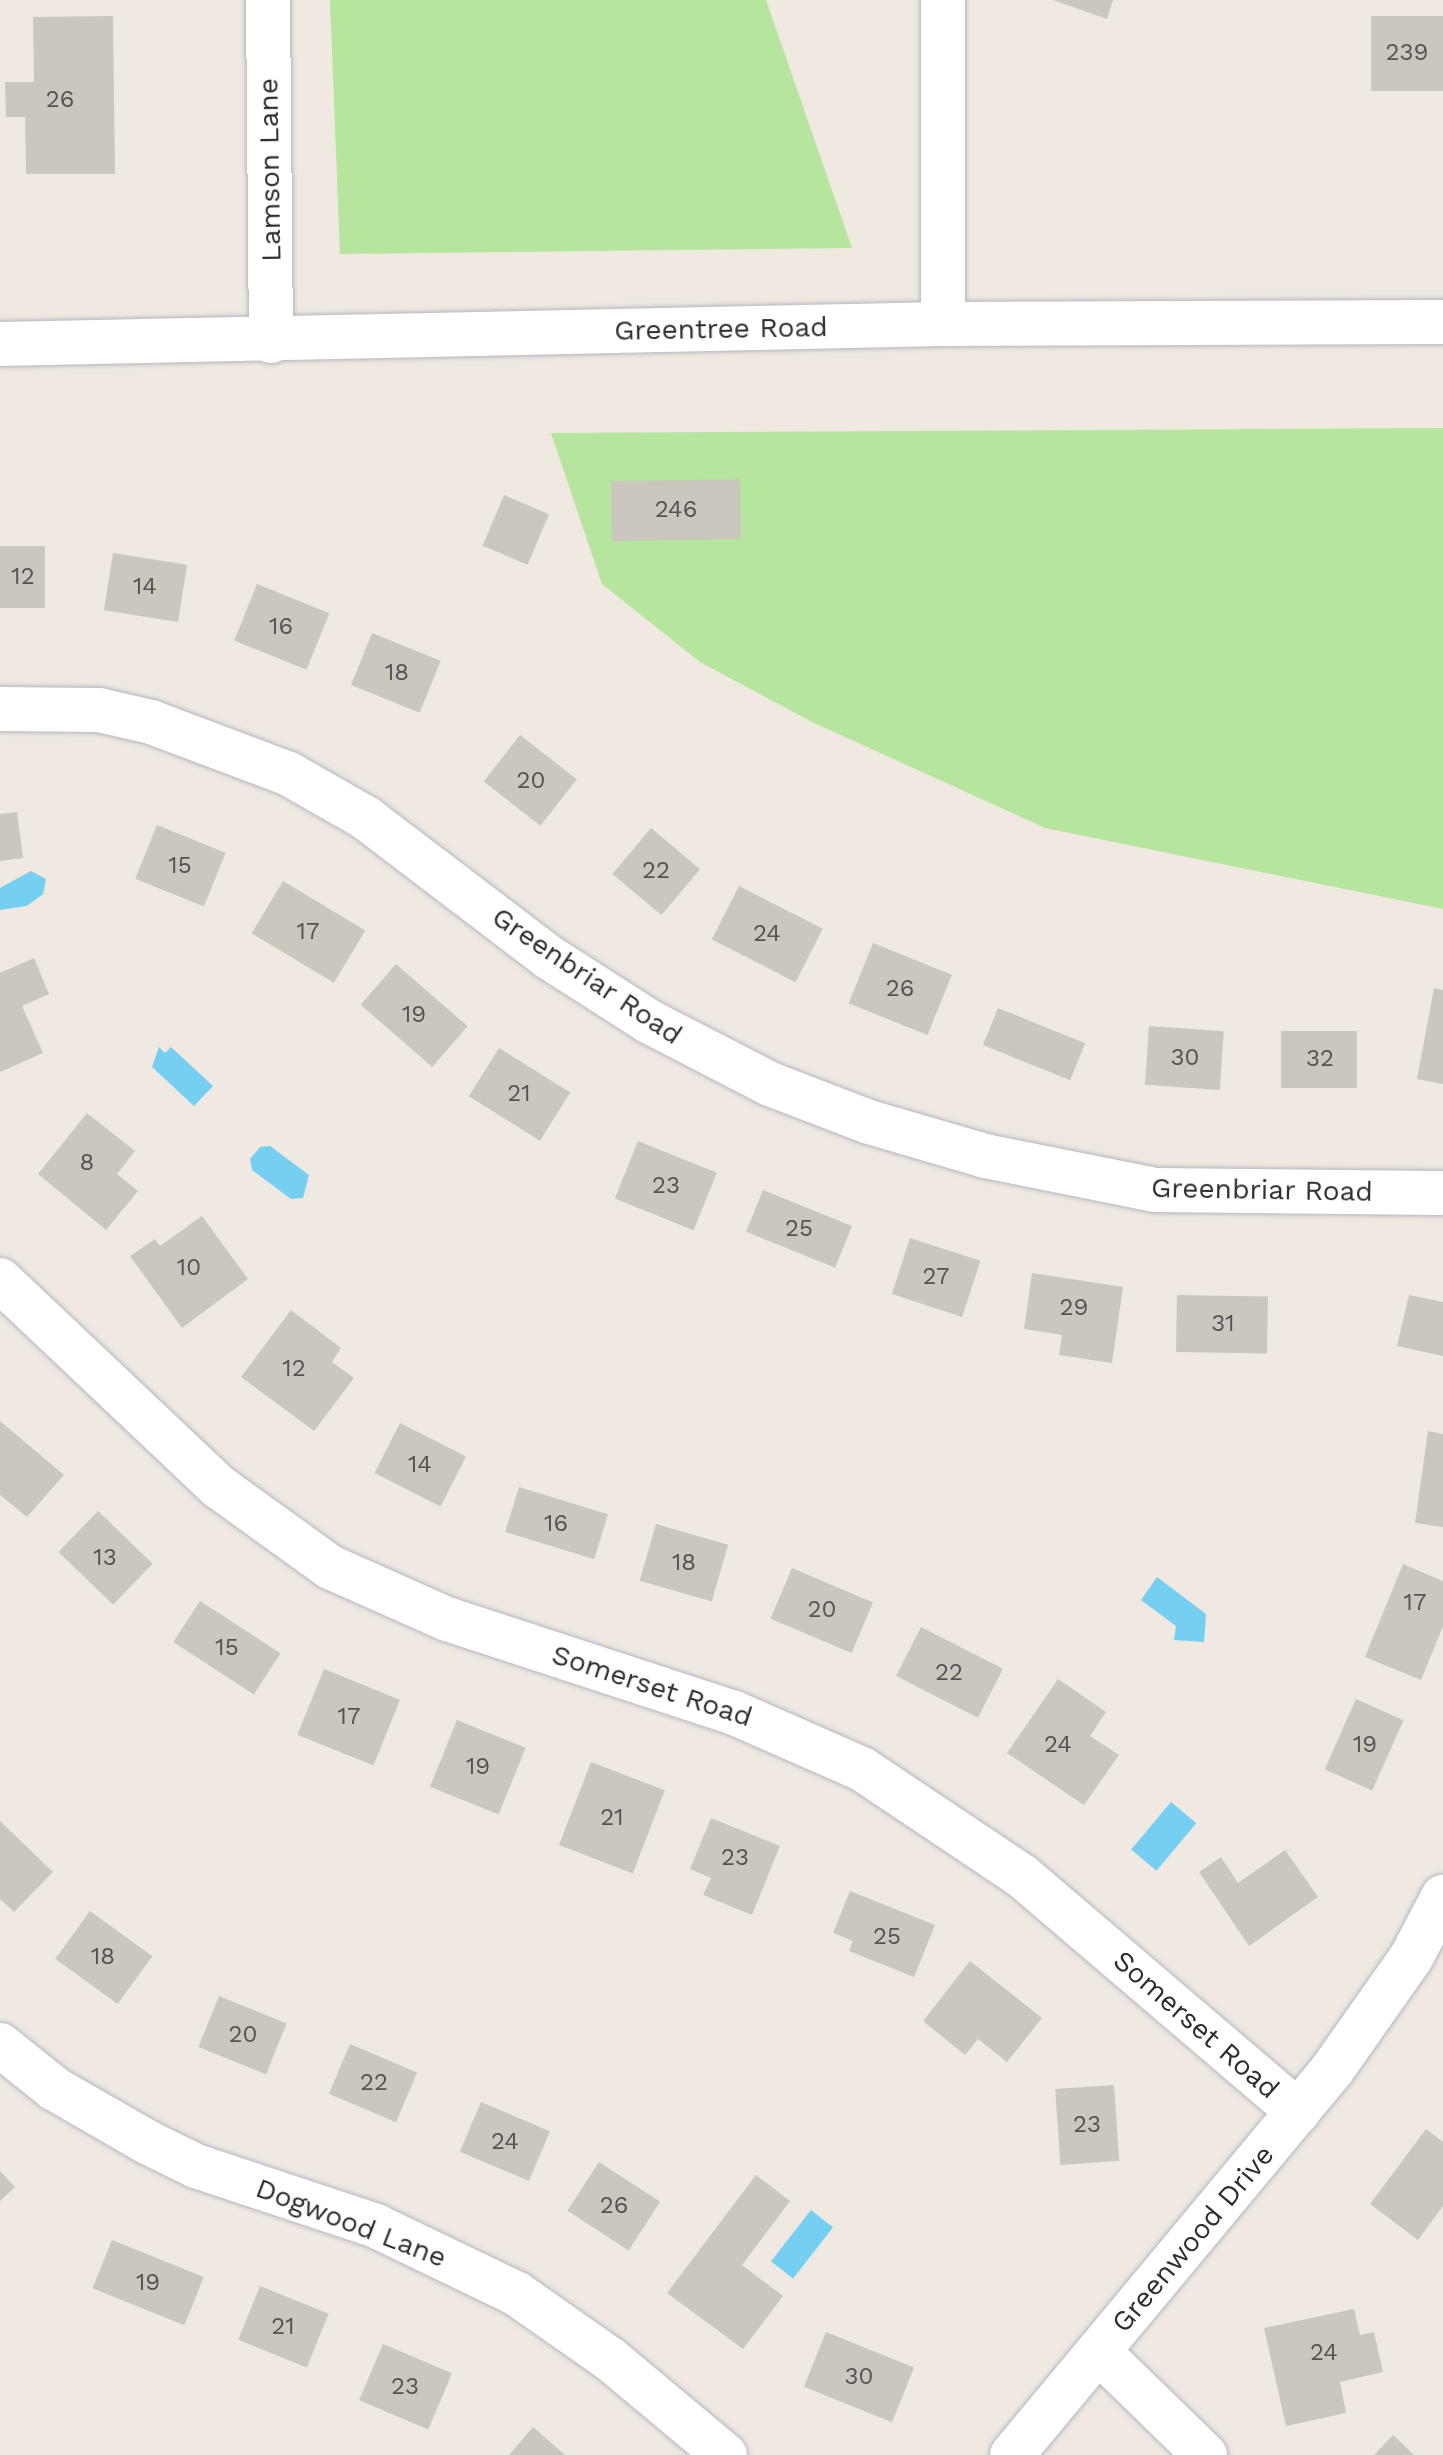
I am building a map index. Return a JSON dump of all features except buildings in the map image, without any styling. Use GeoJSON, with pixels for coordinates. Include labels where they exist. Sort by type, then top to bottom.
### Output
{"type":"FeatureCollection","features":[{"type":"Feature","properties":{"kind":"street","name":"Lamson Lane"},"geometry":{"type":"LineString","coordinates":[[268,0],[271,341]]}},
{"type":"Feature","properties":{"kind":"street"},"geometry":{"type":"LineString","coordinates":[[943,0],[943,324]]}},
{"type":"Feature","properties":{"kind":"street","name":"Greentree Road"},"geometry":{"type":"LineString","coordinates":[[0,344],[271,341],[943,324],[1443,322]]}},
{"type":"Feature","properties":{"kind":"street","name":"Greenbriar Road"},"geometry":{"type":"LineString","coordinates":[[0,709],[99,710],[151,722],[289,774],[366,818],[550,958],[648,1021],[770,1084],[869,1122],[985,1156],[1155,1190],[1443,1193]]}},
{"type":"Feature","properties":{"kind":"street","name":"Somerset Road"},"geometry":{"type":"LineString","coordinates":[[0,1280],[219,1487],[330,1567],[447,1619],[778,1729],[862,1769],[1022,1876],[1298,2112]]}},
{"type":"Feature","properties":{"kind":"street","name":"Greenwood Drive"},"geometry":{"type":"LineString","coordinates":[[1012,2455],[1298,2112],[1371,2019],[1443,1897]]}},
{"type":"Feature","properties":{"kind":"street","name":"Dogwood Lane"},"geometry":{"type":"LineString","coordinates":[[0,2045],[55,2089],[147,2142],[196,2166],[376,2226],[517,2294],[610,2359],[725,2455]]}},
{"type":"Feature","properties":{"kind":"street"},"geometry":{"type":"LineString","coordinates":[[1099,2352],[1205,2455]]}},
{"type":"Feature","properties":{"kind":"green space"},"geometry":{"type":"Polygon","coordinates":[[[330,0],[766,0],[852,248],[340,254],[330,0]]]}},
{"type":"Feature","properties":{"kind":"green space"},"geometry":{"type":"Polygon","coordinates":[[[1443,428],[1443,909],[1045,828],[812,722],[700,662],[602,584],[551,433],[1443,428]]]}},
{"type":"Feature","properties":{"kind":"water"},"geometry":{"type":"Polygon","coordinates":[[[31,871],[46,879],[43,894],[27,906],[0,910],[0,888],[31,871]]]}},
{"type":"Feature","properties":{"kind":"water"},"geometry":{"type":"Polygon","coordinates":[[[159,1047],[165,1053],[171,1047],[213,1086],[194,1106],[152,1067],[159,1047]]]}},
{"type":"Feature","properties":{"kind":"water"},"geometry":{"type":"Polygon","coordinates":[[[270,1146],[309,1175],[303,1198],[291,1199],[252,1170],[250,1159],[260,1147],[270,1146]]]}},
{"type":"Feature","properties":{"kind":"water"},"geometry":{"type":"Polygon","coordinates":[[[1157,1577],[1206,1614],[1204,1642],[1174,1640],[1176,1626],[1141,1600],[1157,1577]]]}},
{"type":"Feature","properties":{"kind":"water"},"geometry":{"type":"Polygon","coordinates":[[[1171,1802],[1196,1823],[1156,1871],[1131,1849],[1171,1802]]]}},
{"type":"Feature","properties":{"kind":"water"},"geometry":{"type":"Polygon","coordinates":[[[811,2210],[833,2227],[793,2278],[771,2261],[811,2210]]]}}]}
